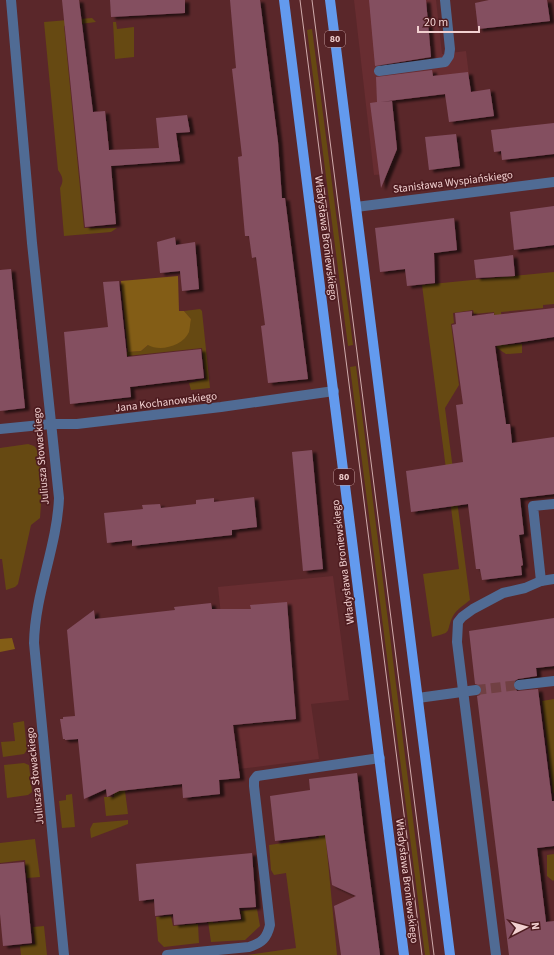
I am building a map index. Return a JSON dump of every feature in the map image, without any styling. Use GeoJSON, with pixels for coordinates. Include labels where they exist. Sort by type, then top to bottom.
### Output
{"type":"FeatureCollection","features":[{"type":"Feature","properties":{"kind":"main road","name":"Władysława Broniewskiego"},"geometry":{"type":"LineString","coordinates":[[284,0],[404,955]]}},
{"type":"Feature","properties":{"kind":"main road","name":"80"},"geometry":{"type":"LineString","coordinates":[[330,0],[450,955]]}},
{"type":"Feature","properties":{"kind":"street","name":"Juliusza Słowackiego"},"geometry":{"type":"LineString","coordinates":[[10,0],[32,243],[58,491],[58,517],[38,598],[34,643],[64,955]]}},
{"type":"Feature","properties":{"kind":"street"},"geometry":{"type":"LineString","coordinates":[[379,71],[445,62],[449,56],[450,49],[445,0]]}},
{"type":"Feature","properties":{"kind":"street","name":"Stanisława Wyspiańskiego"},"geometry":{"type":"LineString","coordinates":[[356,207],[554,182]]}},
{"type":"Feature","properties":{"kind":"street","name":"Jana Kochanowskiego"},"geometry":{"type":"LineString","coordinates":[[0,429],[51,424],[76,424],[213,408],[334,391]]}},
{"type":"Feature","properties":{"kind":"street"},"geometry":{"type":"LineString","coordinates":[[541,581],[533,506],[554,504]]}},
{"type":"Feature","properties":{"kind":"street"},"geometry":{"type":"LineString","coordinates":[[496,955],[456,638],[460,620],[473,609],[503,592],[529,587],[541,581],[554,579]]}},
{"type":"Feature","properties":{"kind":"street"},"geometry":{"type":"LineString","coordinates":[[519,685],[554,681]]}},
{"type":"Feature","properties":{"kind":"street"},"geometry":{"type":"LineString","coordinates":[[418,698],[476,690]]}},
{"type":"Feature","properties":{"kind":"street"},"geometry":{"type":"LineString","coordinates":[[167,955],[227,952],[259,944],[265,938],[270,925],[254,780],[261,775],[380,758]]}},
{"type":"Feature","properties":{"kind":"shaded area"},"geometry":{"type":"Polygon","coordinates":[[[354,0],[436,0],[442,54],[466,51],[471,92],[391,101],[397,149],[387,174],[374,175],[354,0]]]}},
{"type":"Feature","properties":{"kind":"shaded area"},"geometry":{"type":"Polygon","coordinates":[[[92,18],[96,22],[64,26],[84,228],[117,228],[111,232],[64,236],[60,188],[62,179],[58,170],[44,22],[92,18]]]}},
{"type":"Feature","properties":{"kind":"shaded area"},"geometry":{"type":"Polygon","coordinates":[[[113,22],[116,22],[117,29],[134,27],[134,57],[115,59],[113,22]]]}},
{"type":"Feature","properties":{"kind":"shaded area"},"geometry":{"type":"Polygon","coordinates":[[[312,29],[353,345],[348,346],[307,30],[312,29]]]}},
{"type":"Feature","properties":{"kind":"shaded area"},"geometry":{"type":"Polygon","coordinates":[[[554,272],[554,304],[543,305],[543,308],[501,312],[505,345],[522,344],[522,353],[506,354],[497,348],[494,312],[474,314],[473,310],[453,313],[454,323],[451,324],[459,385],[445,408],[470,600],[453,616],[448,631],[432,637],[423,574],[459,569],[422,285],[554,272]]]}},
{"type":"Feature","properties":{"kind":"shaded area"},"geometry":{"type":"Polygon","coordinates":[[[178,276],[179,311],[184,311],[191,319],[189,332],[186,337],[177,344],[165,348],[148,345],[141,351],[128,352],[121,281],[178,276]]]}},
{"type":"Feature","properties":{"kind":"shaded area"},"geometry":{"type":"Polygon","coordinates":[[[200,309],[202,311],[210,388],[191,390],[189,383],[206,379],[202,348],[127,356],[126,352],[141,351],[148,345],[191,319],[184,311],[200,309]]]}},
{"type":"Feature","properties":{"kind":"shaded area"},"geometry":{"type":"Polygon","coordinates":[[[356,366],[430,955],[425,955],[350,367],[356,366]]]}},
{"type":"Feature","properties":{"kind":"shaded area"},"geometry":{"type":"Polygon","coordinates":[[[28,444],[34,446],[40,459],[42,480],[40,518],[31,525],[18,584],[15,587],[6,590],[2,559],[0,559],[0,448],[28,444]]]}},
{"type":"Feature","properties":{"kind":"shaded area"},"geometry":{"type":"Polygon","coordinates":[[[333,576],[349,700],[311,704],[319,759],[239,769],[238,758],[236,757],[218,587],[333,576]]]}},
{"type":"Feature","properties":{"kind":"shaded area"},"geometry":{"type":"Polygon","coordinates":[[[12,638],[15,649],[0,652],[0,639],[12,638]]]}},
{"type":"Feature","properties":{"kind":"shaded area"},"geometry":{"type":"Polygon","coordinates":[[[554,699],[554,793],[553,793],[542,701],[554,699]]]}},
{"type":"Feature","properties":{"kind":"shaded area"},"geometry":{"type":"Polygon","coordinates":[[[24,721],[27,750],[24,754],[3,757],[1,742],[15,741],[13,723],[24,721]]]}},
{"type":"Feature","properties":{"kind":"shaded area"},"geometry":{"type":"Polygon","coordinates":[[[109,736],[122,768],[128,814],[106,816],[104,797],[114,797],[109,736]]]}},
{"type":"Feature","properties":{"kind":"shaded area"},"geometry":{"type":"Polygon","coordinates":[[[24,763],[29,765],[32,792],[28,795],[7,798],[4,765],[24,763]]]}},
{"type":"Feature","properties":{"kind":"shaded area"},"geometry":{"type":"Polygon","coordinates":[[[72,794],[75,827],[62,828],[59,801],[66,800],[66,795],[72,794]]]}},
{"type":"Feature","properties":{"kind":"shaded area"},"geometry":{"type":"Polygon","coordinates":[[[128,820],[128,824],[91,838],[90,829],[93,823],[128,820]]]}},
{"type":"Feature","properties":{"kind":"shaded area"},"geometry":{"type":"Polygon","coordinates":[[[325,831],[337,955],[247,955],[296,948],[286,873],[274,875],[271,870],[269,845],[319,838],[318,833],[325,831]]]}},
{"type":"Feature","properties":{"kind":"shaded area"},"geometry":{"type":"Polygon","coordinates":[[[35,839],[40,877],[27,878],[25,860],[0,863],[0,843],[35,839]]]}},
{"type":"Feature","properties":{"kind":"shaded area"},"geometry":{"type":"Polygon","coordinates":[[[554,854],[553,881],[547,876],[547,855],[554,854]]]}},
{"type":"Feature","properties":{"kind":"shaded area"},"geometry":{"type":"Polygon","coordinates":[[[257,909],[260,926],[245,940],[211,942],[208,921],[213,920],[213,923],[242,920],[241,911],[257,909]]]}},
{"type":"Feature","properties":{"kind":"shaded area"},"geometry":{"type":"Polygon","coordinates":[[[171,916],[173,926],[198,924],[199,943],[164,947],[158,941],[156,917],[171,916]]]}},
{"type":"Feature","properties":{"kind":"shaded area"},"geometry":{"type":"Polygon","coordinates":[[[44,926],[47,955],[21,955],[20,946],[35,944],[33,927],[44,926]]]}},
{"type":"Feature","properties":{"kind":"building"},"geometry":{"type":"Polygon","coordinates":[[[62,0],[79,0],[93,112],[105,111],[109,150],[159,148],[156,118],[187,115],[190,132],[176,133],[180,161],[111,166],[116,224],[85,227],[62,0]]]}},
{"type":"Feature","properties":{"kind":"building"},"geometry":{"type":"Polygon","coordinates":[[[110,0],[185,0],[185,13],[111,17],[110,0]]]}},
{"type":"Feature","properties":{"kind":"building"},"geometry":{"type":"Polygon","coordinates":[[[230,0],[260,0],[278,142],[282,198],[285,198],[308,379],[268,383],[261,326],[265,325],[256,257],[252,258],[249,236],[245,236],[238,157],[242,156],[232,69],[236,68],[230,0]]]}},
{"type":"Feature","properties":{"kind":"building"},"geometry":{"type":"Polygon","coordinates":[[[369,0],[426,0],[431,57],[375,66],[369,0]]]}},
{"type":"Feature","properties":{"kind":"building"},"geometry":{"type":"Polygon","coordinates":[[[489,0],[547,0],[550,21],[478,29],[475,3],[489,0]]]}},
{"type":"Feature","properties":{"kind":"building"},"geometry":{"type":"Polygon","coordinates":[[[432,70],[433,76],[468,72],[471,92],[490,89],[494,116],[449,122],[445,94],[380,102],[392,101],[397,149],[381,188],[370,103],[377,102],[376,77],[432,70]]]}},
{"type":"Feature","properties":{"kind":"building"},"geometry":{"type":"Polygon","coordinates":[[[554,123],[554,154],[502,160],[501,151],[494,152],[491,130],[554,123]]]}},
{"type":"Feature","properties":{"kind":"building"},"geometry":{"type":"Polygon","coordinates":[[[456,134],[460,166],[429,170],[425,137],[456,134]]]}},
{"type":"Feature","properties":{"kind":"building"},"geometry":{"type":"Polygon","coordinates":[[[554,206],[554,245],[514,250],[510,212],[554,206]]]}},
{"type":"Feature","properties":{"kind":"building"},"geometry":{"type":"Polygon","coordinates":[[[454,218],[457,250],[434,253],[435,283],[407,286],[405,269],[380,272],[375,228],[454,218]]]}},
{"type":"Feature","properties":{"kind":"building"},"geometry":{"type":"Polygon","coordinates":[[[175,237],[176,245],[195,242],[199,289],[182,291],[180,271],[160,273],[157,242],[175,237]]]}},
{"type":"Feature","properties":{"kind":"building"},"geometry":{"type":"Polygon","coordinates":[[[513,255],[515,276],[476,278],[474,260],[513,255]]]}},
{"type":"Feature","properties":{"kind":"building"},"geometry":{"type":"Polygon","coordinates":[[[11,269],[25,408],[0,411],[0,270],[11,269]]]}},
{"type":"Feature","properties":{"kind":"building"},"geometry":{"type":"Polygon","coordinates":[[[119,281],[127,357],[201,349],[204,378],[130,387],[131,397],[70,404],[64,332],[108,327],[103,282],[119,281]]]}},
{"type":"Feature","properties":{"kind":"building"},"geometry":{"type":"Polygon","coordinates":[[[554,308],[554,337],[495,346],[506,424],[510,424],[512,443],[554,437],[554,494],[520,498],[524,534],[519,535],[523,565],[521,566],[522,575],[482,580],[480,569],[476,569],[468,504],[411,512],[406,471],[463,462],[456,405],[463,404],[452,325],[456,324],[455,313],[472,311],[472,316],[494,313],[494,315],[554,308]]]}},
{"type":"Feature","properties":{"kind":"building"},"geometry":{"type":"Polygon","coordinates":[[[312,450],[323,569],[303,571],[292,452],[312,450]]]}},
{"type":"Feature","properties":{"kind":"building"},"geometry":{"type":"Polygon","coordinates":[[[254,497],[257,527],[232,530],[232,535],[132,546],[132,540],[107,543],[104,513],[143,509],[142,505],[160,504],[161,508],[196,504],[196,500],[214,498],[214,502],[254,497]]]}},
{"type":"Feature","properties":{"kind":"building"},"geometry":{"type":"Polygon","coordinates":[[[287,602],[296,719],[233,725],[240,778],[219,780],[220,794],[183,798],[182,784],[119,791],[107,797],[106,789],[84,799],[78,739],[63,739],[60,719],[63,719],[63,717],[75,716],[67,630],[94,610],[95,619],[175,610],[174,607],[211,603],[212,609],[251,609],[250,605],[287,602]]]}},
{"type":"Feature","properties":{"kind":"building"},"geometry":{"type":"Polygon","coordinates":[[[554,618],[554,666],[536,668],[537,676],[518,679],[513,682],[513,685],[517,691],[538,689],[552,801],[554,801],[554,846],[537,848],[546,922],[554,921],[554,955],[509,955],[477,696],[480,695],[482,690],[481,686],[475,684],[469,631],[554,618]]]}},
{"type":"Feature","properties":{"kind":"building"},"geometry":{"type":"Polygon","coordinates":[[[357,773],[380,955],[341,955],[334,906],[356,896],[332,885],[325,835],[275,841],[270,796],[310,790],[309,779],[357,773]]]}},
{"type":"Feature","properties":{"kind":"building"},"geometry":{"type":"Polygon","coordinates":[[[252,853],[256,907],[239,908],[241,919],[174,925],[173,914],[155,916],[154,899],[139,901],[136,864],[252,853]]]}},
{"type":"Feature","properties":{"kind":"building"},"geometry":{"type":"Polygon","coordinates":[[[24,862],[32,943],[3,946],[0,914],[0,864],[24,862]]]}},
{"type":"Feature","properties":{"kind":"tunnel"},"geometry":{"type":"LineString","coordinates":[[476,690],[519,685]]}},
{"type":"Feature","properties":{"kind":"tram line"},"geometry":{"type":"LineString","coordinates":[[300,0],[422,955]]}},
{"type":"Feature","properties":{"kind":"tram line"},"geometry":{"type":"LineString","coordinates":[[312,0],[434,955]]}}]}
